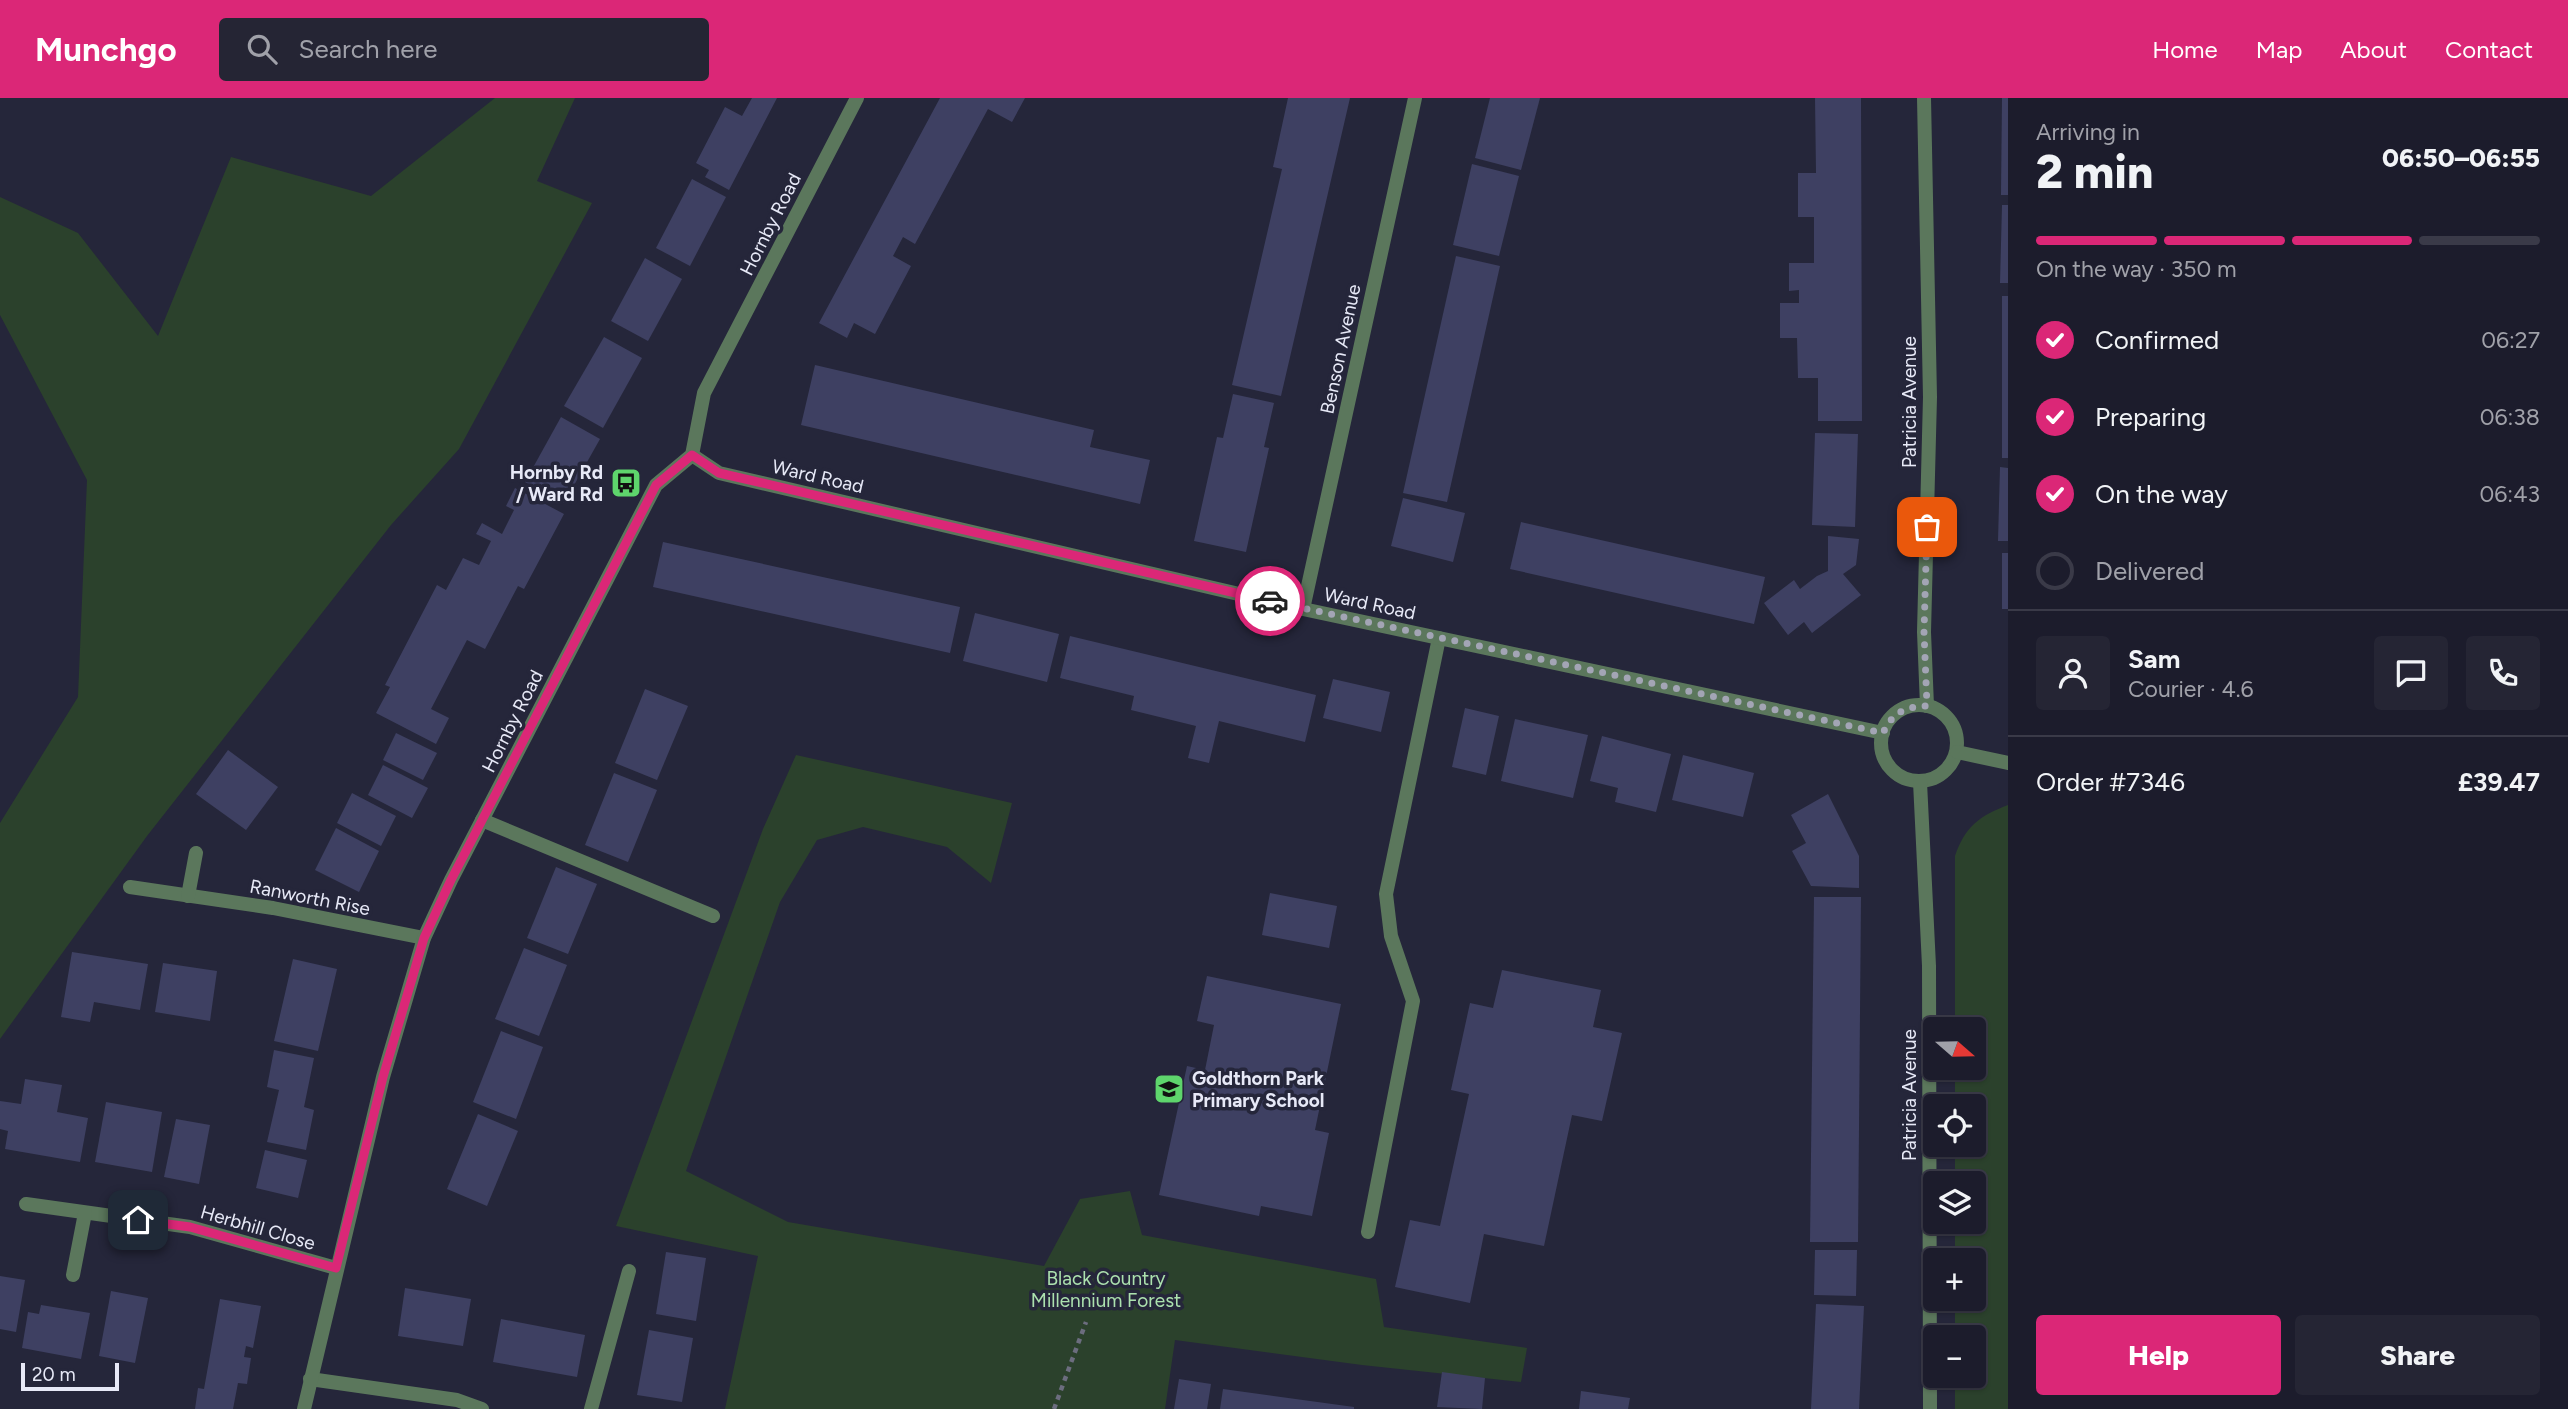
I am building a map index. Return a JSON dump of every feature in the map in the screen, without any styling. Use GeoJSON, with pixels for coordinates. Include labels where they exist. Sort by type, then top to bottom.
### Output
{"type":"FeatureCollection","features":[{"type":"Feature","properties":{"kind":"street","name":"Hornby Road"},"geometry":{"type":"LineString","coordinates":[[304,1409],[383,1077],[424,938],[482,820],[656,485],[692,455],[704,393],[857,98]]}},
{"type":"Feature","properties":{"kind":"street","name":"Benson Avenue"},"geometry":{"type":"LineString","coordinates":[[1303,608],[1415,98]]}},
{"type":"Feature","properties":{"kind":"street","name":"Patricia Avenue"},"geometry":{"type":"LineString","coordinates":[[1924,98],[1930,397],[1924,632],[1927,706]]}},
{"type":"Feature","properties":{"kind":"street","name":"Ward Road"},"geometry":{"type":"LineString","coordinates":[[692,455],[719,473],[1303,608],[1883,733]]}},
{"type":"Feature","properties":{"kind":"street"},"geometry":{"type":"LineString","coordinates":[[1368,1232],[1413,1001],[1391,936],[1386,894],[1439,638]]}},
{"type":"Feature","properties":{"kind":"street"},"geometry":{"type":"LineString","coordinates":[[1927,706],[1948,718],[1955,729],[1958,744],[1950,765],[1940,776],[1920,782],[1901,777],[1891,769],[1881,746],[1883,733],[1896,713],[1907,707],[1927,706]]}},
{"type":"Feature","properties":{"kind":"street"},"geometry":{"type":"LineString","coordinates":[[1956,752],[2008,763]]}},
{"type":"Feature","properties":{"kind":"street","name":"Patricia Avenue"},"geometry":{"type":"LineString","coordinates":[[1920,782],[1929,966],[1930,1409]]}},
{"type":"Feature","properties":{"kind":"street"},"geometry":{"type":"LineString","coordinates":[[482,820],[713,916]]}},
{"type":"Feature","properties":{"kind":"street"},"geometry":{"type":"LineString","coordinates":[[188,895],[196,853]]}},
{"type":"Feature","properties":{"kind":"street","name":"Ranworth Rise"},"geometry":{"type":"LineString","coordinates":[[130,887],[273,908],[424,938]]}},
{"type":"Feature","properties":{"kind":"street","name":"Herbhill Close"},"geometry":{"type":"LineString","coordinates":[[26,1204],[190,1227],[336,1268]]}},
{"type":"Feature","properties":{"kind":"street"},"geometry":{"type":"LineString","coordinates":[[72,1275],[85,1213]]}},
{"type":"Feature","properties":{"kind":"street"},"geometry":{"type":"LineString","coordinates":[[591,1409],[629,1272]]}},
{"type":"Feature","properties":{"kind":"street"},"geometry":{"type":"LineString","coordinates":[[310,1380],[457,1400],[482,1409]]}},
{"type":"Feature","properties":{"kind":"path"},"geometry":{"type":"LineString","coordinates":[[1054,1409],[1086,1322]]}},
{"type":"Feature","properties":{"kind":"green space"},"geometry":{"type":"Polygon","coordinates":[[[495,98],[575,98],[537,181],[592,203],[459,449],[391,525],[147,836],[0,1039],[0,823],[78,697],[87,480],[0,315],[0,197],[78,233],[158,336],[231,157],[371,196],[495,98]]]}},
{"type":"Feature","properties":{"kind":"green space","name":"Black Country Millennium Forest"},"geometry":{"type":"Polygon","coordinates":[[[796,755],[1012,803],[991,883],[947,847],[863,827],[817,840],[780,902],[686,1171],[788,1222],[1044,1266],[1080,1199],[1130,1191],[1142,1235],[1376,1279],[1384,1327],[1527,1348],[1521,1382],[1362,1365],[1175,1340],[1165,1409],[725,1409],[758,1256],[616,1226],[763,829],[796,755]]]}},
{"type":"Feature","properties":{"kind":"green space"},"geometry":{"type":"Polygon","coordinates":[[[2008,805],[2008,1409],[1955,1409],[1955,1388],[1986,1388],[1986,1325],[1955,1325],[1955,1311],[1986,1311],[1986,1248],[1955,1248],[1955,1234],[1986,1234],[1986,1171],[1955,1171],[1955,1157],[1986,1157],[1986,1094],[1955,1094],[1955,1080],[1986,1080],[1986,1017],[1955,1017],[1955,856],[1963,837],[1974,824],[2008,805]]]}},
{"type":"Feature","properties":{"kind":"building"},"geometry":{"type":"Polygon","coordinates":[[[752,98],[777,98],[729,190],[705,177],[709,170],[696,163],[725,107],[742,116],[752,98]]]}},
{"type":"Feature","properties":{"kind":"building"},"geometry":{"type":"Polygon","coordinates":[[[940,98],[1025,98],[1012,122],[988,109],[915,244],[903,237],[893,256],[911,266],[875,334],[854,323],[847,338],[819,323],[940,98]]]}},
{"type":"Feature","properties":{"kind":"building"},"geometry":{"type":"Polygon","coordinates":[[[1288,98],[1350,98],[1281,396],[1232,385],[1282,169],[1273,167],[1288,98]]]}},
{"type":"Feature","properties":{"kind":"building"},"geometry":{"type":"Polygon","coordinates":[[[1490,98],[1540,98],[1521,170],[1475,158],[1490,98]]]}},
{"type":"Feature","properties":{"kind":"building"},"geometry":{"type":"Polygon","coordinates":[[[1815,98],[1861,98],[1862,421],[1818,421],[1818,378],[1798,378],[1797,338],[1780,338],[1780,303],[1799,303],[1799,290],[1789,291],[1789,263],[1814,263],[1814,217],[1798,217],[1798,173],[1816,173],[1815,98]]]}},
{"type":"Feature","properties":{"kind":"building"},"geometry":{"type":"Polygon","coordinates":[[[2002,98],[2008,98],[2008,195],[2001,195],[2002,98]]]}},
{"type":"Feature","properties":{"kind":"building"},"geometry":{"type":"Polygon","coordinates":[[[1472,164],[1519,176],[1499,256],[1453,245],[1472,164]]]}},
{"type":"Feature","properties":{"kind":"building"},"geometry":{"type":"Polygon","coordinates":[[[692,179],[726,197],[690,266],[656,248],[692,179]]]}},
{"type":"Feature","properties":{"kind":"building"},"geometry":{"type":"Polygon","coordinates":[[[2002,205],[2008,205],[2008,283],[2000,283],[2002,205]]]}},
{"type":"Feature","properties":{"kind":"building"},"geometry":{"type":"Polygon","coordinates":[[[1456,256],[1500,266],[1447,502],[1403,493],[1456,256]]]}},
{"type":"Feature","properties":{"kind":"building"},"geometry":{"type":"Polygon","coordinates":[[[645,258],[682,279],[648,341],[611,321],[645,258]]]}},
{"type":"Feature","properties":{"kind":"building"},"geometry":{"type":"Polygon","coordinates":[[[2002,296],[2008,296],[2008,458],[2002,458],[2002,296]]]}},
{"type":"Feature","properties":{"kind":"building"},"geometry":{"type":"Polygon","coordinates":[[[604,337],[642,358],[603,428],[564,406],[604,337]]]}},
{"type":"Feature","properties":{"kind":"building"},"geometry":{"type":"Polygon","coordinates":[[[815,365],[1094,430],[1090,447],[1150,460],[1140,504],[801,425],[815,365]]]}},
{"type":"Feature","properties":{"kind":"building"},"geometry":{"type":"Polygon","coordinates":[[[1233,394],[1274,403],[1264,447],[1269,448],[1246,552],[1194,541],[1217,437],[1223,438],[1233,394]]]}},
{"type":"Feature","properties":{"kind":"building"},"geometry":{"type":"Polygon","coordinates":[[[561,417],[600,439],[564,503],[525,482],[561,417]]]}},
{"type":"Feature","properties":{"kind":"building"},"geometry":{"type":"Polygon","coordinates":[[[1815,433],[1858,434],[1855,527],[1812,525],[1815,433]]]}},
{"type":"Feature","properties":{"kind":"building"},"geometry":{"type":"Polygon","coordinates":[[[2000,467],[2008,468],[2008,541],[1998,541],[2000,467]]]}},
{"type":"Feature","properties":{"kind":"building"},"geometry":{"type":"Polygon","coordinates":[[[515,488],[564,514],[524,589],[518,586],[485,649],[467,640],[431,709],[449,718],[436,744],[376,713],[390,687],[385,685],[437,585],[446,590],[463,558],[479,565],[491,541],[476,534],[482,523],[502,534],[514,510],[506,506],[515,488]]]}},
{"type":"Feature","properties":{"kind":"building"},"geometry":{"type":"Polygon","coordinates":[[[1403,498],[1465,513],[1453,562],[1391,546],[1403,498]]]}},
{"type":"Feature","properties":{"kind":"building"},"geometry":{"type":"Polygon","coordinates":[[[1521,522],[1765,577],[1754,624],[1510,569],[1521,522]]]}},
{"type":"Feature","properties":{"kind":"building"},"geometry":{"type":"Polygon","coordinates":[[[1828,536],[1859,539],[1856,565],[1843,574],[1861,595],[1812,633],[1804,622],[1788,635],[1764,603],[1794,580],[1800,589],[1828,571],[1828,536]]]}},
{"type":"Feature","properties":{"kind":"building"},"geometry":{"type":"Polygon","coordinates":[[[663,542],[960,607],[950,653],[653,587],[663,542]]]}},
{"type":"Feature","properties":{"kind":"building"},"geometry":{"type":"Polygon","coordinates":[[[2002,553],[2008,553],[2008,609],[2002,609],[2002,553]]]}},
{"type":"Feature","properties":{"kind":"building"},"geometry":{"type":"Polygon","coordinates":[[[975,613],[1059,634],[1047,682],[963,661],[975,613]]]}},
{"type":"Feature","properties":{"kind":"building"},"geometry":{"type":"Polygon","coordinates":[[[1070,636],[1316,695],[1305,742],[1219,721],[1209,763],[1188,758],[1196,726],[1131,710],[1134,696],[1060,678],[1070,636]]]}},
{"type":"Feature","properties":{"kind":"building"},"geometry":{"type":"Polygon","coordinates":[[[1333,679],[1390,692],[1381,732],[1323,718],[1333,679]]]}},
{"type":"Feature","properties":{"kind":"building"},"geometry":{"type":"Polygon","coordinates":[[[645,689],[688,706],[657,780],[615,763],[645,689]]]}},
{"type":"Feature","properties":{"kind":"building"},"geometry":{"type":"Polygon","coordinates":[[[1465,708],[1499,716],[1486,775],[1452,767],[1465,708]]]}},
{"type":"Feature","properties":{"kind":"building"},"geometry":{"type":"Polygon","coordinates":[[[1515,719],[1588,735],[1573,798],[1501,781],[1515,719]]]}},
{"type":"Feature","properties":{"kind":"building"},"geometry":{"type":"Polygon","coordinates":[[[396,733],[437,753],[423,780],[383,760],[396,733]]]}},
{"type":"Feature","properties":{"kind":"building"},"geometry":{"type":"Polygon","coordinates":[[[1602,736],[1671,754],[1656,812],[1615,802],[1618,788],[1590,781],[1602,736]]]}},
{"type":"Feature","properties":{"kind":"building"},"geometry":{"type":"Polygon","coordinates":[[[228,750],[278,787],[246,830],[196,794],[228,750]]]}},
{"type":"Feature","properties":{"kind":"building"},"geometry":{"type":"Polygon","coordinates":[[[1683,755],[1754,773],[1743,817],[1672,800],[1683,755]]]}},
{"type":"Feature","properties":{"kind":"building"},"geometry":{"type":"Polygon","coordinates":[[[383,765],[428,788],[412,818],[368,795],[383,765]]]}},
{"type":"Feature","properties":{"kind":"building"},"geometry":{"type":"Polygon","coordinates":[[[614,773],[657,790],[628,862],[585,845],[614,773]]]}},
{"type":"Feature","properties":{"kind":"building"},"geometry":{"type":"Polygon","coordinates":[[[352,793],[396,816],[381,846],[337,823],[352,793]]]}},
{"type":"Feature","properties":{"kind":"building"},"geometry":{"type":"Polygon","coordinates":[[[1828,794],[1859,856],[1859,888],[1811,886],[1792,851],[1806,843],[1791,815],[1828,794]]]}},
{"type":"Feature","properties":{"kind":"building"},"geometry":{"type":"Polygon","coordinates":[[[336,828],[379,851],[359,892],[315,870],[336,828]]]}},
{"type":"Feature","properties":{"kind":"building"},"geometry":{"type":"Polygon","coordinates":[[[556,867],[597,884],[568,954],[527,938],[556,867]]]}},
{"type":"Feature","properties":{"kind":"building"},"geometry":{"type":"Polygon","coordinates":[[[1270,893],[1337,906],[1329,948],[1262,935],[1270,893]]]}},
{"type":"Feature","properties":{"kind":"building"},"geometry":{"type":"Polygon","coordinates":[[[1814,897],[1861,897],[1858,1242],[1810,1242],[1814,897]]]}},
{"type":"Feature","properties":{"kind":"building"},"geometry":{"type":"Polygon","coordinates":[[[524,948],[567,965],[539,1036],[495,1019],[524,948]]]}},
{"type":"Feature","properties":{"kind":"building"},"geometry":{"type":"Polygon","coordinates":[[[72,952],[148,964],[140,1010],[94,1002],[90,1022],[61,1017],[72,952]]]}},
{"type":"Feature","properties":{"kind":"building"},"geometry":{"type":"Polygon","coordinates":[[[293,959],[337,969],[318,1051],[274,1041],[293,959]]]}},
{"type":"Feature","properties":{"kind":"building"},"geometry":{"type":"Polygon","coordinates":[[[163,963],[217,971],[210,1021],[155,1012],[163,963]]]}},
{"type":"Feature","properties":{"kind":"building"},"geometry":{"type":"Polygon","coordinates":[[[1502,970],[1601,990],[1593,1027],[1622,1033],[1602,1121],[1572,1115],[1544,1246],[1484,1234],[1470,1303],[1395,1287],[1410,1220],[1440,1226],[1469,1094],[1451,1090],[1470,1003],[1493,1008],[1502,970]]]}},
{"type":"Feature","properties":{"kind":"building"},"geometry":{"type":"Polygon","coordinates":[[[1207,976],[1341,1004],[1315,1130],[1329,1133],[1312,1216],[1261,1206],[1259,1216],[1159,1195],[1187,1066],[1205,1070],[1214,1025],[1197,1021],[1207,976]]]}},
{"type":"Feature","properties":{"kind":"building"},"geometry":{"type":"Polygon","coordinates":[[[501,1031],[543,1047],[516,1119],[473,1102],[501,1031]]]}},
{"type":"Feature","properties":{"kind":"building"},"geometry":{"type":"Polygon","coordinates":[[[274,1050],[314,1058],[304,1107],[314,1110],[306,1150],[267,1142],[279,1090],[267,1087],[274,1050]]]}},
{"type":"Feature","properties":{"kind":"building"},"geometry":{"type":"Polygon","coordinates":[[[25,1079],[62,1085],[57,1112],[88,1118],[80,1162],[5,1149],[8,1131],[0,1129],[0,1101],[21,1104],[25,1079]]]}},
{"type":"Feature","properties":{"kind":"building"},"geometry":{"type":"Polygon","coordinates":[[[106,1102],[162,1112],[152,1172],[95,1162],[106,1102]]]}},
{"type":"Feature","properties":{"kind":"building"},"geometry":{"type":"Polygon","coordinates":[[[478,1114],[518,1131],[487,1206],[447,1189],[478,1114]]]}},
{"type":"Feature","properties":{"kind":"building"},"geometry":{"type":"Polygon","coordinates":[[[176,1119],[210,1125],[199,1184],[164,1177],[176,1119]]]}},
{"type":"Feature","properties":{"kind":"building"},"geometry":{"type":"Polygon","coordinates":[[[265,1150],[307,1160],[298,1198],[256,1188],[265,1150]]]}},
{"type":"Feature","properties":{"kind":"building"},"geometry":{"type":"Polygon","coordinates":[[[1815,1250],[1857,1250],[1856,1296],[1814,1295],[1815,1250]]]}},
{"type":"Feature","properties":{"kind":"building"},"geometry":{"type":"Polygon","coordinates":[[[666,1252],[706,1258],[696,1321],[656,1314],[666,1252]]]}},
{"type":"Feature","properties":{"kind":"building"},"geometry":{"type":"Polygon","coordinates":[[[0,1276],[25,1280],[16,1332],[0,1329],[0,1276]]]}},
{"type":"Feature","properties":{"kind":"building"},"geometry":{"type":"Polygon","coordinates":[[[405,1288],[471,1299],[463,1346],[398,1336],[405,1288]]]}},
{"type":"Feature","properties":{"kind":"building"},"geometry":{"type":"Polygon","coordinates":[[[111,1291],[148,1298],[135,1363],[99,1356],[111,1291]]]}},
{"type":"Feature","properties":{"kind":"building"},"geometry":{"type":"Polygon","coordinates":[[[220,1299],[261,1306],[253,1348],[246,1346],[244,1357],[251,1358],[247,1384],[238,1383],[233,1409],[195,1409],[198,1388],[204,1389],[220,1299]]]}},
{"type":"Feature","properties":{"kind":"building"},"geometry":{"type":"Polygon","coordinates":[[[1816,1304],[1864,1306],[1859,1409],[1811,1409],[1816,1304]]]}},
{"type":"Feature","properties":{"kind":"building"},"geometry":{"type":"Polygon","coordinates":[[[41,1305],[90,1313],[81,1359],[22,1348],[28,1312],[39,1314],[41,1305]]]}},
{"type":"Feature","properties":{"kind":"building"},"geometry":{"type":"Polygon","coordinates":[[[501,1319],[585,1335],[577,1377],[493,1362],[501,1319]]]}},
{"type":"Feature","properties":{"kind":"building"},"geometry":{"type":"Polygon","coordinates":[[[649,1330],[693,1338],[682,1402],[637,1395],[649,1330]]]}},
{"type":"Feature","properties":{"kind":"building"},"geometry":{"type":"Polygon","coordinates":[[[1442,1372],[1485,1378],[1482,1409],[1437,1407],[1442,1372]]]}},
{"type":"Feature","properties":{"kind":"building"},"geometry":{"type":"Polygon","coordinates":[[[1179,1379],[1211,1384],[1207,1409],[1174,1409],[1179,1379]]]}},
{"type":"Feature","properties":{"kind":"building"},"geometry":{"type":"Polygon","coordinates":[[[1223,1389],[1354,1407],[1354,1409],[1220,1409],[1223,1389]]]}},
{"type":"Feature","properties":{"kind":"building"},"geometry":{"type":"Polygon","coordinates":[[[1581,1391],[1630,1398],[1628,1409],[1579,1409],[1581,1391]]]}},
{"type":"Feature","properties":{"kind":"way so far"},"geometry":{"type":"LineString","coordinates":[[1270,601],[1883,733],[1896,713],[1907,707],[1927,706],[1924,632],[1927,527]]}},
{"type":"Feature","properties":{"kind":"place","name":"Hornby Rd / Ward Rd"},"geometry":{"type":"Point","coordinates":[626,483]}},
{"type":"Feature","properties":{"kind":"place","name":"Goldthorn Park Primary School"},"geometry":{"type":"Point","coordinates":[1169,1089]}},
{"type":"Feature","properties":{"kind":"route"},"geometry":{"type":"LineString","coordinates":[[138,1220],[190,1227],[336,1268],[383,1077],[424,938],[451,880],[656,485],[692,455],[719,473],[1270,601]]}}]}
